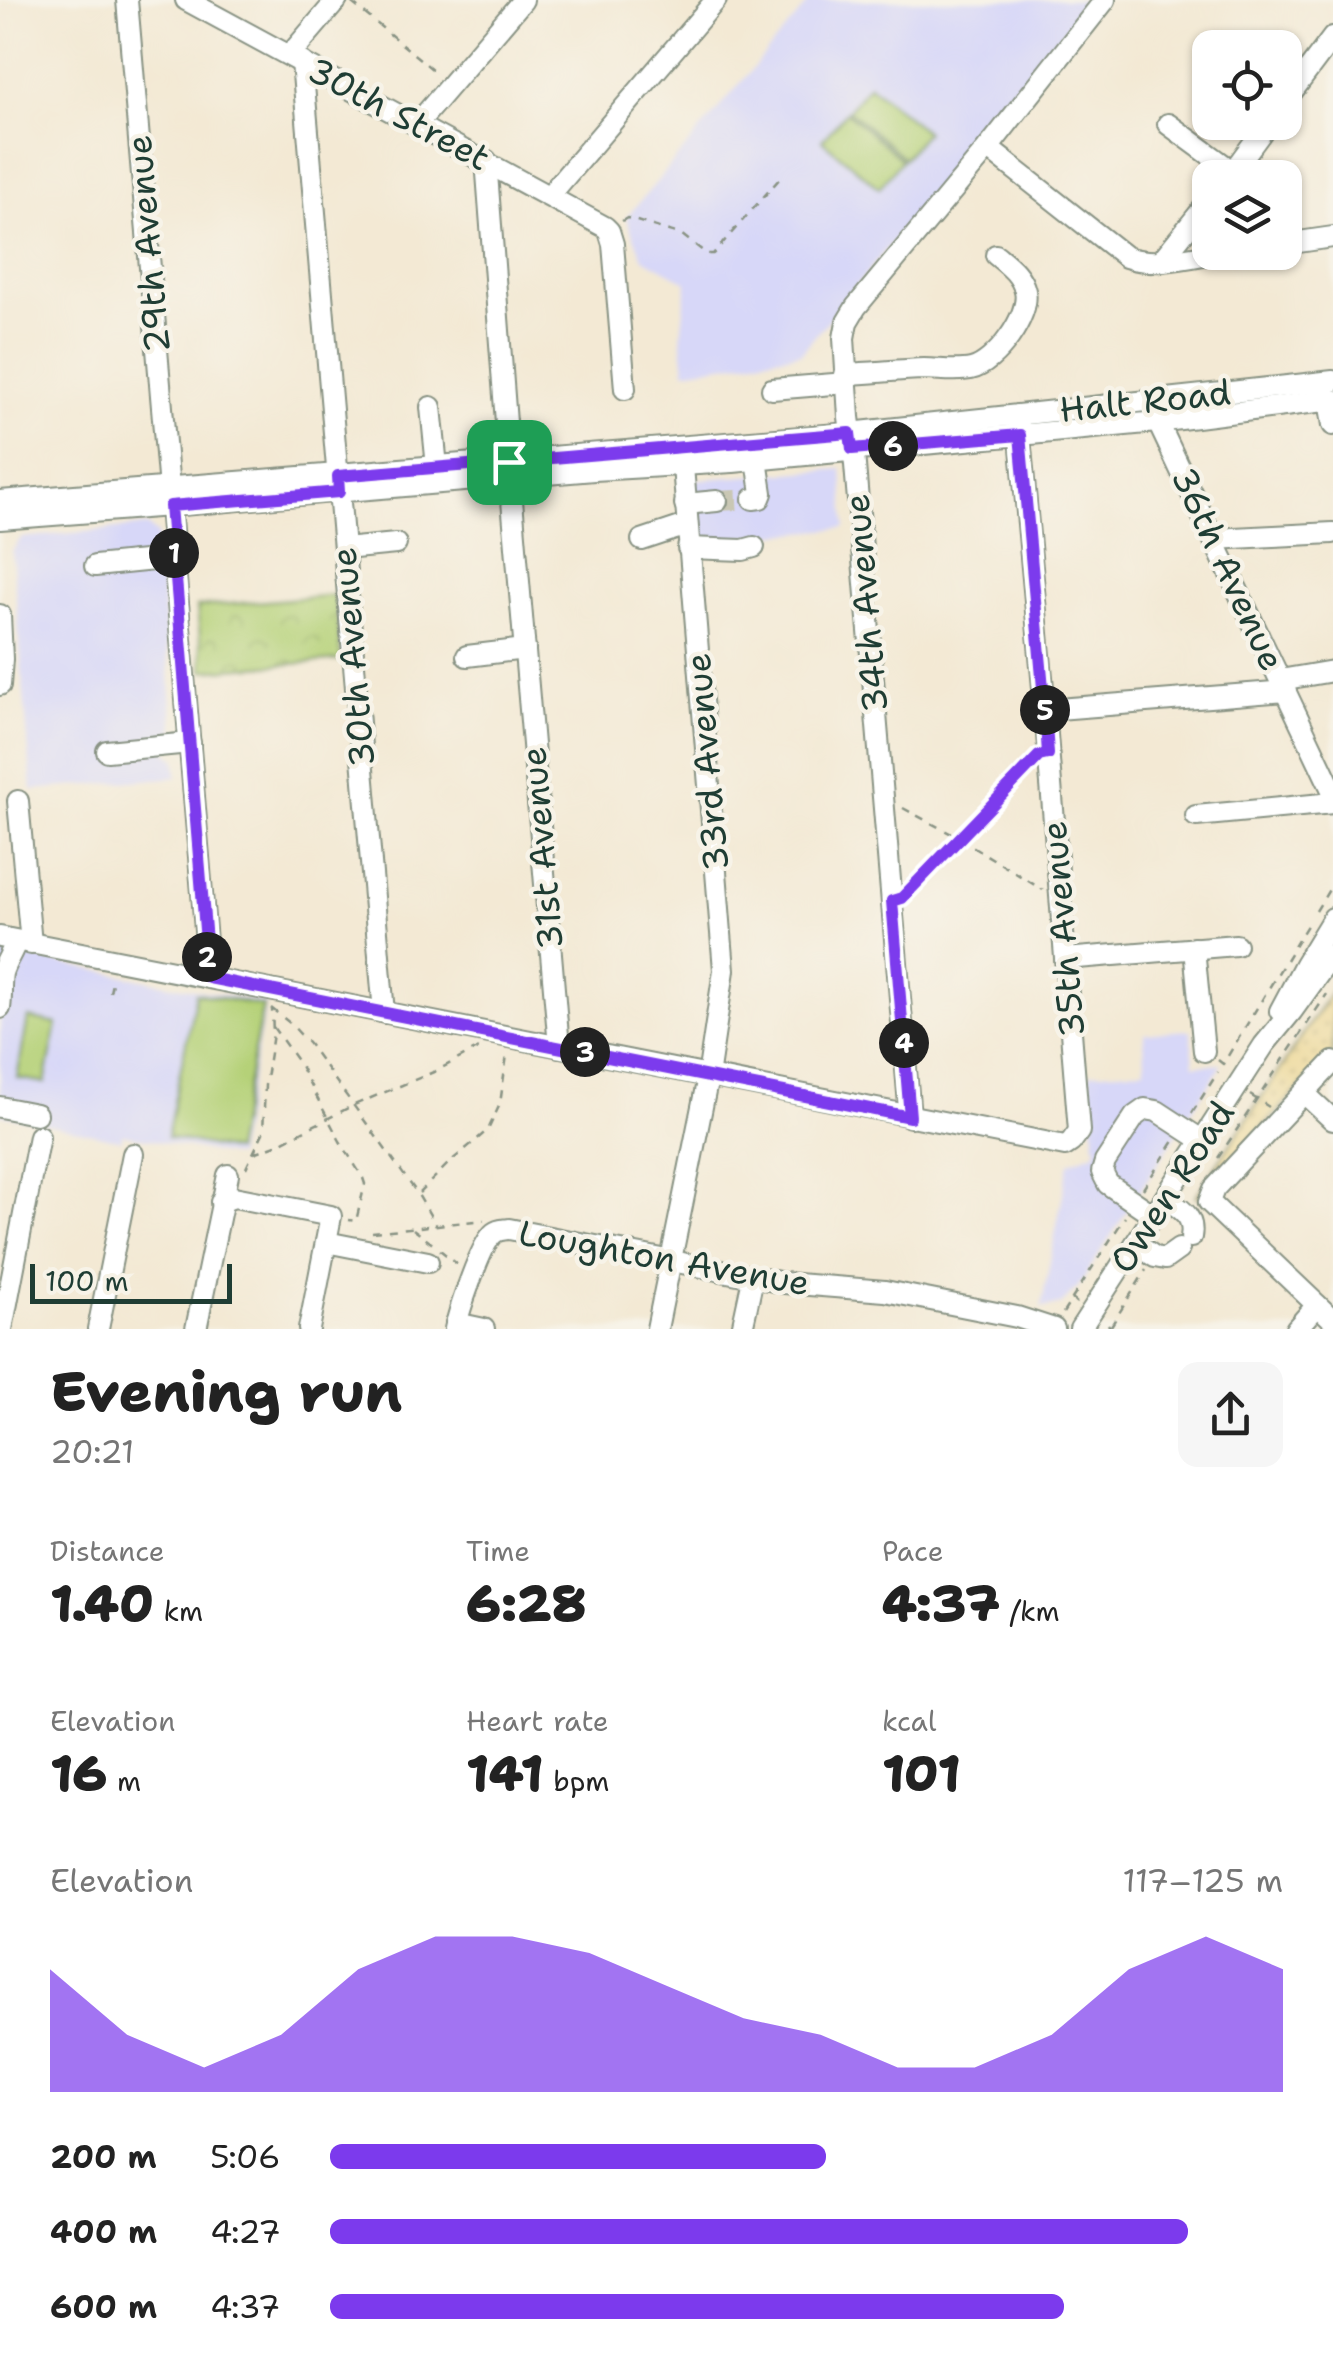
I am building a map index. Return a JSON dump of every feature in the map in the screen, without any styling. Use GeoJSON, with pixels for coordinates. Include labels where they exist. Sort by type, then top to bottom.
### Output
{"type":"FeatureCollection","features":[{"type":"Feature","properties":{"kind":"street","name":"29th Avenue"},"geometry":{"type":"LineString","coordinates":[[127,0],[209,978]]}},
{"type":"Feature","properties":{"kind":"street","name":"30th Street"},"geometry":{"type":"LineString","coordinates":[[186,0],[486,160],[609,231]]}},
{"type":"Feature","properties":{"kind":"street"},"geometry":{"type":"LineString","coordinates":[[296,59],[336,0]]}},
{"type":"Feature","properties":{"kind":"street"},"geometry":{"type":"LineString","coordinates":[[417,124],[523,0]]}},
{"type":"Feature","properties":{"kind":"street"},"geometry":{"type":"LineString","coordinates":[[549,196],[716,0]]}},
{"type":"Feature","properties":{"kind":"street","name":"34th Avenue"},"geometry":{"type":"LineString","coordinates":[[910,1117],[844,338],[856,307],[1105,0]]}},
{"type":"Feature","properties":{"kind":"street"},"geometry":{"type":"LineString","coordinates":[[1302,78],[1333,37]]}},
{"type":"Feature","properties":{"kind":"street","name":"30th Avenue"},"geometry":{"type":"LineString","coordinates":[[296,59],[384,1013]]}},
{"type":"Feature","properties":{"kind":"street"},"geometry":{"type":"LineString","coordinates":[[1168,124],[1213,160]]}},
{"type":"Feature","properties":{"kind":"street"},"geometry":{"type":"LineString","coordinates":[[988,148],[1120,254],[1138,262],[1192,256]]}},
{"type":"Feature","properties":{"kind":"street","name":"31st Avenue"},"geometry":{"type":"LineString","coordinates":[[486,160],[559,1047]]}},
{"type":"Feature","properties":{"kind":"street"},"geometry":{"type":"LineString","coordinates":[[1161,261],[1192,222]]}},
{"type":"Feature","properties":{"kind":"street"},"geometry":{"type":"LineString","coordinates":[[609,231],[614,244],[624,389]]}},
{"type":"Feature","properties":{"kind":"street"},"geometry":{"type":"LineString","coordinates":[[1302,242],[1333,237]]}},
{"type":"Feature","properties":{"kind":"street"},"geometry":{"type":"LineString","coordinates":[[772,390],[924,370],[968,370],[988,360],[1011,334],[1026,299],[1016,273],[996,255]]}},
{"type":"Feature","properties":{"kind":"street"},"geometry":{"type":"LineString","coordinates":[[822,328],[844,338]]}},
{"type":"Feature","properties":{"kind":"street","name":"Halt Road"},"geometry":{"type":"LineString","coordinates":[[0,518],[170,498],[1019,425],[1158,422],[1332,394]]}},
{"type":"Feature","properties":{"kind":"street","name":"Halt Road"},"geometry":{"type":"LineString","coordinates":[[1019,425],[1148,400],[1332,394]]}},
{"type":"Feature","properties":{"kind":"street"},"geometry":{"type":"LineString","coordinates":[[1332,394],[1333,424]]}},
{"type":"Feature","properties":{"kind":"street","name":"36th Avenue"},"geometry":{"type":"LineString","coordinates":[[1148,400],[1333,792]]}},
{"type":"Feature","properties":{"kind":"street"},"geometry":{"type":"LineString","coordinates":[[430,407],[438,467]]}},
{"type":"Feature","properties":{"kind":"street","name":"35th Avenue"},"geometry":{"type":"LineString","coordinates":[[910,1117],[1060,1146],[1072,1142],[1079,1131],[1019,425]]}},
{"type":"Feature","properties":{"kind":"street","name":"Halt Road"},"geometry":{"type":"LineString","coordinates":[[682,456],[757,460],[851,441]]}},
{"type":"Feature","properties":{"kind":"street","name":"33rd Avenue"},"geometry":{"type":"LineString","coordinates":[[657,1329],[708,1078],[724,960],[682,456]]}},
{"type":"Feature","properties":{"kind":"street"},"geometry":{"type":"LineString","coordinates":[[754,499],[762,493],[757,460]]}},
{"type":"Feature","properties":{"kind":"street","name":"Halt Road"},"geometry":{"type":"LineString","coordinates":[[338,484],[438,467],[510,469]]}},
{"type":"Feature","properties":{"kind":"street","name":"Halt Road"},"geometry":{"type":"LineString","coordinates":[[0,502],[170,498]]}},
{"type":"Feature","properties":{"kind":"street"},"geometry":{"type":"LineString","coordinates":[[642,540],[717,501]]}},
{"type":"Feature","properties":{"kind":"street"},"geometry":{"type":"LineString","coordinates":[[1214,539],[1333,533]]}},
{"type":"Feature","properties":{"kind":"street"},"geometry":{"type":"LineString","coordinates":[[344,550],[396,544]]}},
{"type":"Feature","properties":{"kind":"street"},"geometry":{"type":"LineString","coordinates":[[688,548],[754,547]]}},
{"type":"Feature","properties":{"kind":"street"},"geometry":{"type":"LineString","coordinates":[[96,566],[174,558]]}},
{"type":"Feature","properties":{"kind":"street"},"geometry":{"type":"LineString","coordinates":[[0,614],[0,685]]}},
{"type":"Feature","properties":{"kind":"street"},"geometry":{"type":"LineString","coordinates":[[468,656],[525,650]]}},
{"type":"Feature","properties":{"kind":"street"},"geometry":{"type":"LineString","coordinates":[[1045,710],[1283,686],[1333,671]]}},
{"type":"Feature","properties":{"kind":"street"},"geometry":{"type":"LineString","coordinates":[[107,750],[190,743]]}},
{"type":"Feature","properties":{"kind":"street"},"geometry":{"type":"LineString","coordinates":[[0,1008],[2,972],[16,941],[18,801]]}},
{"type":"Feature","properties":{"kind":"street"},"geometry":{"type":"LineString","coordinates":[[1196,816],[1333,803]]}},
{"type":"Feature","properties":{"kind":"street","name":"Owen Road"},"geometry":{"type":"LineString","coordinates":[[1264,1045],[1282,1005],[1333,918]]}},
{"type":"Feature","properties":{"kind":"street"},"geometry":{"type":"LineString","coordinates":[[16,941],[910,1117]]}},
{"type":"Feature","properties":{"kind":"street"},"geometry":{"type":"LineString","coordinates":[[1065,959],[1236,945]]}},
{"type":"Feature","properties":{"kind":"street"},"geometry":{"type":"LineString","coordinates":[[1194,948],[1204,1051]]}},
{"type":"Feature","properties":{"kind":"street","name":"Owen Road"},"geometry":{"type":"LineString","coordinates":[[1080,1329],[1264,1045],[1333,954]]}},
{"type":"Feature","properties":{"kind":"street"},"geometry":{"type":"LineString","coordinates":[[1333,1062],[1214,1190],[1209,1202],[1333,1320]]}},
{"type":"Feature","properties":{"kind":"street"},"geometry":{"type":"LineString","coordinates":[[1304,1093],[1333,1120]]}},
{"type":"Feature","properties":{"kind":"street"},"geometry":{"type":"LineString","coordinates":[[0,1107],[36,1114]]}},
{"type":"Feature","properties":{"kind":"street"},"geometry":{"type":"LineString","coordinates":[[1136,1244],[1165,1259],[1185,1243],[1192,1223],[1184,1212],[1135,1202],[1105,1181],[1105,1162],[1139,1111],[1152,1108],[1203,1141]]}},
{"type":"Feature","properties":{"kind":"street"},"geometry":{"type":"LineString","coordinates":[[6,1327],[40,1136]]}},
{"type":"Feature","properties":{"kind":"street"},"geometry":{"type":"LineString","coordinates":[[98,1329],[133,1154]]}},
{"type":"Feature","properties":{"kind":"street"},"geometry":{"type":"LineString","coordinates":[[196,1329],[221,1202],[237,1172]]}},
{"type":"Feature","properties":{"kind":"street"},"geometry":{"type":"LineString","coordinates":[[221,1202],[234,1197],[332,1216],[309,1329]]}},
{"type":"Feature","properties":{"kind":"street","name":"Loughton Avenue"},"geometry":{"type":"LineString","coordinates":[[455,1326],[488,1240],[500,1230],[753,1278],[885,1291],[1057,1324]]}},
{"type":"Feature","properties":{"kind":"street"},"geometry":{"type":"LineString","coordinates":[[326,1242],[428,1262]]}},
{"type":"Feature","properties":{"kind":"street"},"geometry":{"type":"LineString","coordinates":[[742,1329],[753,1278]]}},
{"type":"Feature","properties":{"kind":"street"},"geometry":{"type":"LineString","coordinates":[[1296,1329],[1317,1305]]}},
{"type":"Feature","properties":{"kind":"street"},"geometry":{"type":"LineString","coordinates":[[455,1326],[484,1329]]}},
{"type":"Feature","properties":{"kind":"path"},"geometry":{"type":"LineString","coordinates":[[348,0],[427,67],[452,83]]}},
{"type":"Feature","properties":{"kind":"path"},"geometry":{"type":"LineString","coordinates":[[609,231],[627,218],[674,232],[713,254],[782,176]]}},
{"type":"Feature","properties":{"kind":"path"},"geometry":{"type":"LineString","coordinates":[[892,901],[902,898],[1039,756],[1048,754]]}},
{"type":"Feature","properties":{"kind":"path"},"geometry":{"type":"LineString","coordinates":[[884,804],[895,804],[959,838],[1044,890],[1059,888]]}},
{"type":"Feature","properties":{"kind":"path"},"geometry":{"type":"LineString","coordinates":[[1224,1064],[1333,883]]}},
{"type":"Feature","properties":{"kind":"path"},"geometry":{"type":"LineString","coordinates":[[110,992],[114,974]]}},
{"type":"Feature","properties":{"kind":"path"},"geometry":{"type":"LineString","coordinates":[[1213,1166],[1333,984]]}},
{"type":"Feature","properties":{"kind":"path"},"geometry":{"type":"LineString","coordinates":[[237,1172],[254,1153],[263,1132],[273,1027],[270,998]]}},
{"type":"Feature","properties":{"kind":"path"},"geometry":{"type":"LineString","coordinates":[[272,1008],[309,1044],[418,1194],[436,1225]]}},
{"type":"Feature","properties":{"kind":"path"},"geometry":{"type":"LineString","coordinates":[[273,1027],[298,1062],[365,1184],[356,1220],[349,1220]]}},
{"type":"Feature","properties":{"kind":"path"},"geometry":{"type":"LineString","coordinates":[[254,1153],[484,1046]]}},
{"type":"Feature","properties":{"kind":"path"},"geometry":{"type":"LineString","coordinates":[[418,1194],[488,1130],[500,1104],[507,1051]]}},
{"type":"Feature","properties":{"kind":"path"},"geometry":{"type":"LineString","coordinates":[[1057,1324],[1218,1072]]}},
{"type":"Feature","properties":{"kind":"path"},"geometry":{"type":"LineString","coordinates":[[1249,1095],[1256,1099]]}},
{"type":"Feature","properties":{"kind":"path"},"geometry":{"type":"LineString","coordinates":[[374,1232],[492,1219]]}},
{"type":"Feature","properties":{"kind":"path"},"geometry":{"type":"LineString","coordinates":[[1110,1327],[1155,1257]]}},
{"type":"Feature","properties":{"kind":"path"},"geometry":{"type":"LineString","coordinates":[[1072,1300],[1078,1304]]}},
{"type":"Feature","properties":{"kind":"shaded area"},"geometry":{"type":"Polygon","coordinates":[[[811,0],[1089,3],[801,353],[685,371],[681,335],[687,282],[643,258],[626,218],[811,0]]]}},
{"type":"Feature","properties":{"kind":"shaded area"},"geometry":{"type":"Polygon","coordinates":[[[842,469],[846,528],[695,542],[692,480],[842,469]]]}},
{"type":"Feature","properties":{"kind":"shaded area"},"geometry":{"type":"Polygon","coordinates":[[[147,526],[157,534],[174,730],[165,740],[166,751],[176,760],[177,777],[32,790],[12,552],[21,538],[147,526]]]}},
{"type":"Feature","properties":{"kind":"shaded area"},"geometry":{"type":"Polygon","coordinates":[[[0,950],[266,1003],[236,1157],[122,1134],[121,1140],[0,1114],[0,950]]]}},
{"type":"Feature","properties":{"kind":"shaded area"},"geometry":{"type":"Polygon","coordinates":[[[1191,1030],[1194,1065],[1222,1064],[1078,1287],[1061,1305],[1041,1308],[1069,1162],[1093,1153],[1098,1147],[1089,1073],[1145,1069],[1144,1033],[1191,1030]]]}},
{"type":"Feature","properties":{"kind":"green space"},"geometry":{"type":"Polygon","coordinates":[[[869,85],[926,132],[904,158],[848,110],[869,85]]]}},
{"type":"Feature","properties":{"kind":"green space"},"geometry":{"type":"Polygon","coordinates":[[[846,112],[902,160],[879,188],[822,140],[846,112]]]}},
{"type":"Feature","properties":{"kind":"green space"},"geometry":{"type":"Polygon","coordinates":[[[335,595],[341,660],[203,671],[197,607],[335,595]]]}},
{"type":"Feature","properties":{"kind":"green space"},"geometry":{"type":"Polygon","coordinates":[[[196,993],[263,1006],[234,1151],[167,1137],[196,993]]]}},
{"type":"Feature","properties":{"kind":"green space"},"geometry":{"type":"Polygon","coordinates":[[[28,1018],[57,1024],[45,1083],[17,1078],[28,1018]]]}},
{"type":"Feature","properties":{"kind":"sand"},"geometry":{"type":"Polygon","coordinates":[[[1333,989],[1333,1052],[1209,1186],[1203,1199],[1196,1196],[1333,989]]]}},
{"type":"Feature","properties":{"kind":"tunnel"},"geometry":{"type":"LineString","coordinates":[[717,501],[753,499]]}},
{"type":"Feature","properties":{"kind":"route"},"geometry":{"type":"LineString","coordinates":[[850,433],[852,449],[1020,435],[1048,754],[1039,756],[902,898],[892,901],[910,1117],[209,978],[170,506],[339,492],[338,476],[509,462],[850,433]]}}]}
